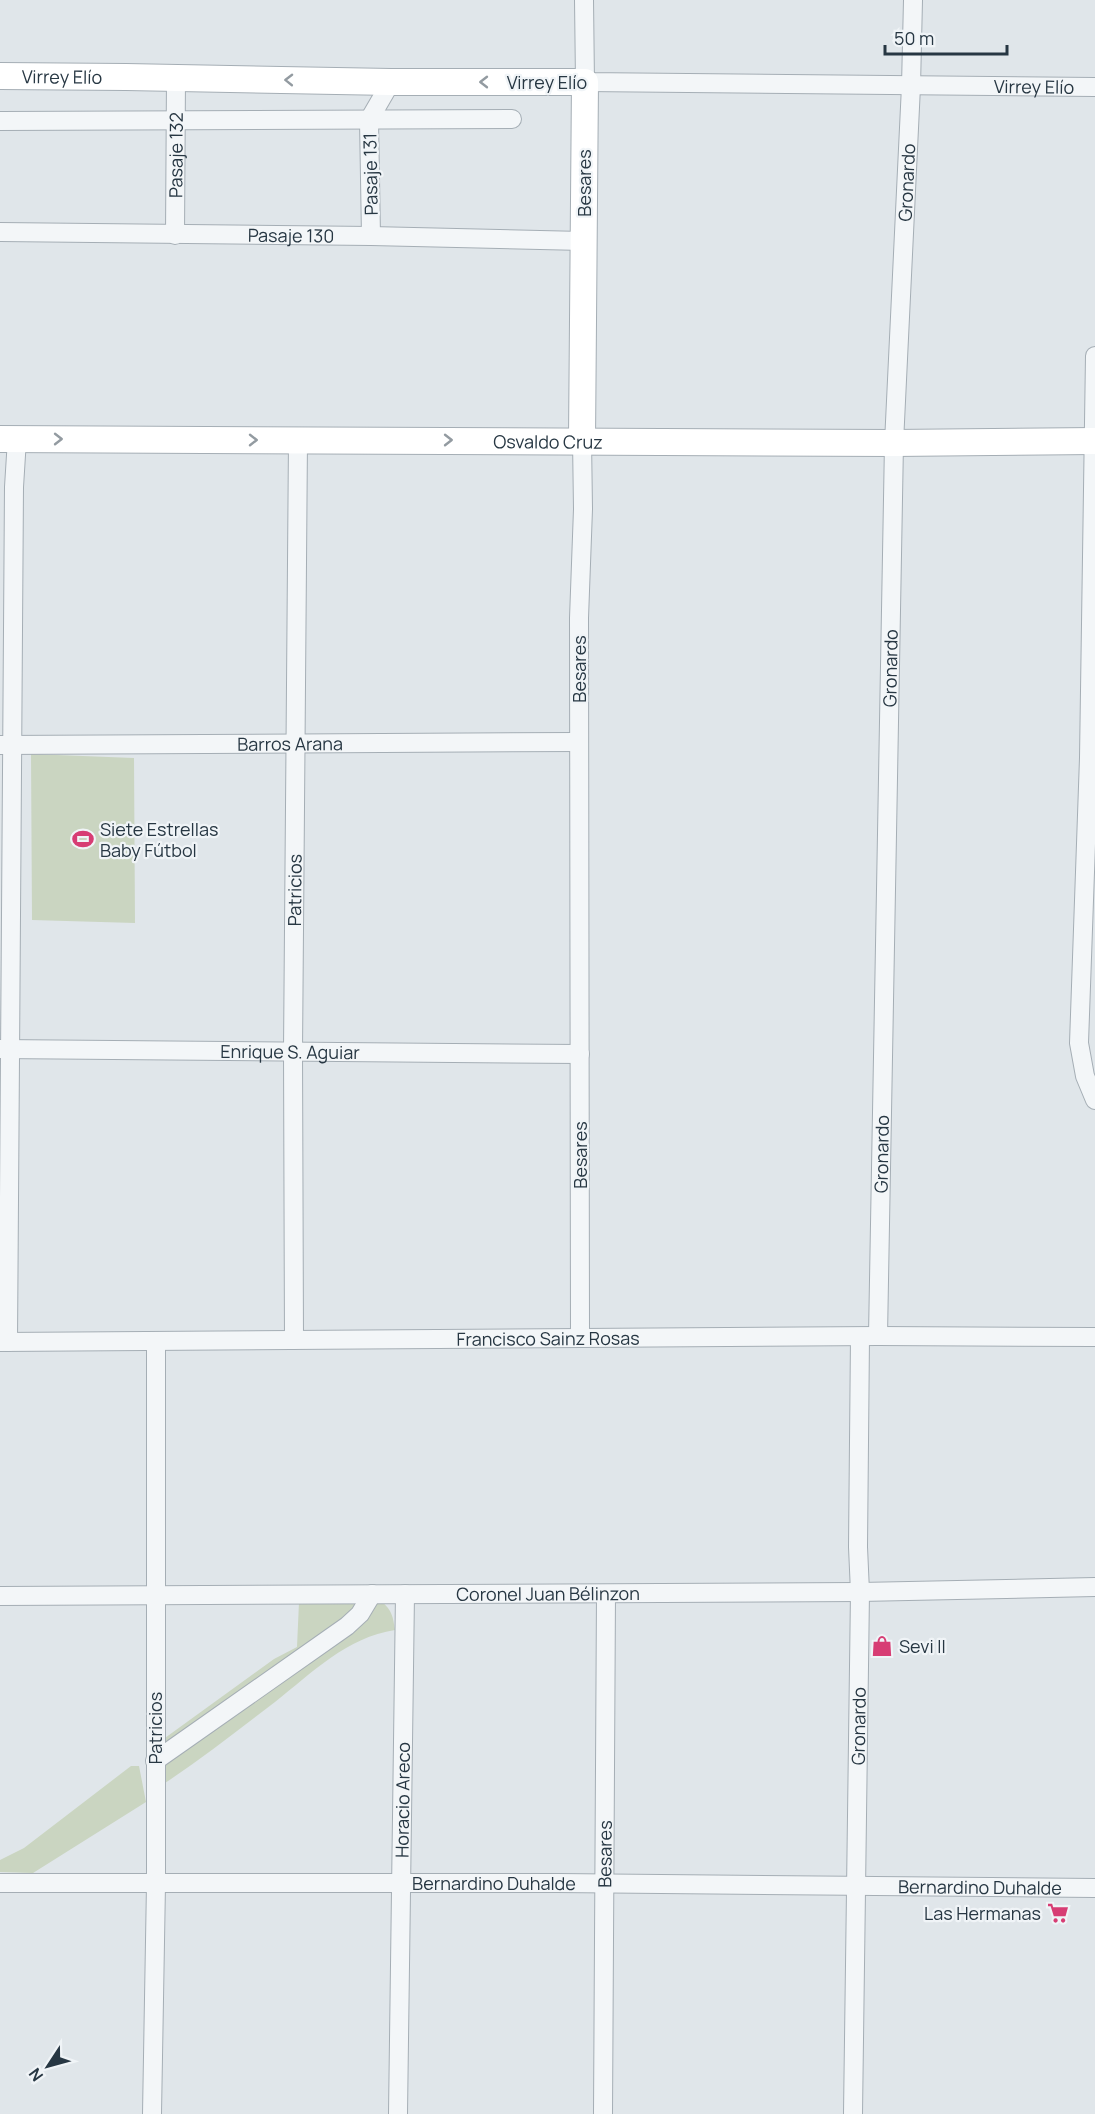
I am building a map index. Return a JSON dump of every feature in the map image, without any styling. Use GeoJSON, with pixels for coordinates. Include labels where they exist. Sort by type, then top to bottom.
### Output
{"type":"FeatureCollection","features":[{"type":"Feature","properties":{"kind":"street","name":"Besares"},"geometry":{"type":"LineString","coordinates":[[580,1338],[579,618],[583,509],[584,0]]}},
{"type":"Feature","properties":{"kind":"street","name":"Gronardo"},"geometry":{"type":"LineString","coordinates":[[853,2114],[860,1592],[858,1547],[869,1337],[894,442],[913,0]]}},
{"type":"Feature","properties":{"kind":"street","name":"Virrey Elío"},"geometry":{"type":"LineString","coordinates":[[0,76],[391,82],[1095,87]]}},
{"type":"Feature","properties":{"kind":"street","name":"Pasaje 132"},"geometry":{"type":"LineString","coordinates":[[175,235],[176,78]]}},
{"type":"Feature","properties":{"kind":"street","name":"Pasaje 131"},"geometry":{"type":"LineString","coordinates":[[371,236],[369,120],[391,82]]}},
{"type":"Feature","properties":{"kind":"street","name":"Virrey Elío"},"geometry":{"type":"LineString","coordinates":[[0,121],[512,120]]}},
{"type":"Feature","properties":{"kind":"street","name":"Pasaje 130"},"geometry":{"type":"LineString","coordinates":[[0,232],[583,241]]}},
{"type":"Feature","properties":{"kind":"street"},"geometry":{"type":"LineString","coordinates":[[1095,356],[1092,758],[1079,1043],[1085,1076],[1095,1100]]}},
{"type":"Feature","properties":{"kind":"street","name":"Osvaldo Cruz"},"geometry":{"type":"LineString","coordinates":[[9,439],[1094,441]]}},
{"type":"Feature","properties":{"kind":"street"},"geometry":{"type":"LineString","coordinates":[[4,1342],[6,746],[14,487],[9,439]]}},
{"type":"Feature","properties":{"kind":"street","name":"Patricios"},"geometry":{"type":"LineString","coordinates":[[294,1340],[293,1051],[298,440]]}},
{"type":"Feature","properties":{"kind":"street","name":"Barros Arana"},"geometry":{"type":"LineString","coordinates":[[6,746],[579,742]]}},
{"type":"Feature","properties":{"kind":"street","name":"Enrique S. Aguiar"},"geometry":{"type":"LineString","coordinates":[[4,1049],[580,1054]]}},
{"type":"Feature","properties":{"kind":"street","name":"Francisco Sainz Rosas"},"geometry":{"type":"LineString","coordinates":[[4,1342],[1095,1337]]}},
{"type":"Feature","properties":{"kind":"street","name":"Patricios"},"geometry":{"type":"LineString","coordinates":[[152,2114],[156,1884],[156,1341]]}},
{"type":"Feature","properties":{"kind":"street","name":"Coronel Juan Bélinzon"},"geometry":{"type":"LineString","coordinates":[[0,1596],[860,1592],[1095,1587]]}},
{"type":"Feature","properties":{"kind":"street"},"geometry":{"type":"LineString","coordinates":[[155,1761],[347,1626],[360,1614],[372,1594]]}},
{"type":"Feature","properties":{"kind":"street","name":"Horacio Areco"},"geometry":{"type":"LineString","coordinates":[[398,2114],[405,1594]]}},
{"type":"Feature","properties":{"kind":"street","name":"Besares"},"geometry":{"type":"LineString","coordinates":[[603,2114],[606,1594]]}},
{"type":"Feature","properties":{"kind":"street","name":"Bernardino Duhalde"},"geometry":{"type":"LineString","coordinates":[[0,1883],[1095,1888]]}},
{"type":"Feature","properties":{"kind":"green space","name":"Siete Estrellas Baby Fútbol"},"geometry":{"type":"Polygon","coordinates":[[[31,754],[134,758],[135,923],[32,920],[31,754]]]}},
{"type":"Feature","properties":{"kind":"green space"},"geometry":{"type":"Polygon","coordinates":[[[299,1602],[382,1602],[392,1614],[395,1630],[361,1640],[346,1648],[218,1746],[159,1787],[158,1743],[274,1659],[297,1647],[299,1602]]]}},
{"type":"Feature","properties":{"kind":"green space"},"geometry":{"type":"Polygon","coordinates":[[[131,1766],[139,1766],[146,1802],[33,1873],[0,1872],[0,1860],[24,1848],[131,1766]]]}},
{"type":"Feature","properties":{"kind":"place","name":"Siete Estrellas Baby Fútbol"},"geometry":{"type":"Point","coordinates":[83,839]}},
{"type":"Feature","properties":{"kind":"place","name":"Sevi II"},"geometry":{"type":"Point","coordinates":[882,1646]}},
{"type":"Feature","properties":{"kind":"place","name":"Las Hermanas"},"geometry":{"type":"Point","coordinates":[1058,1913]}}]}
